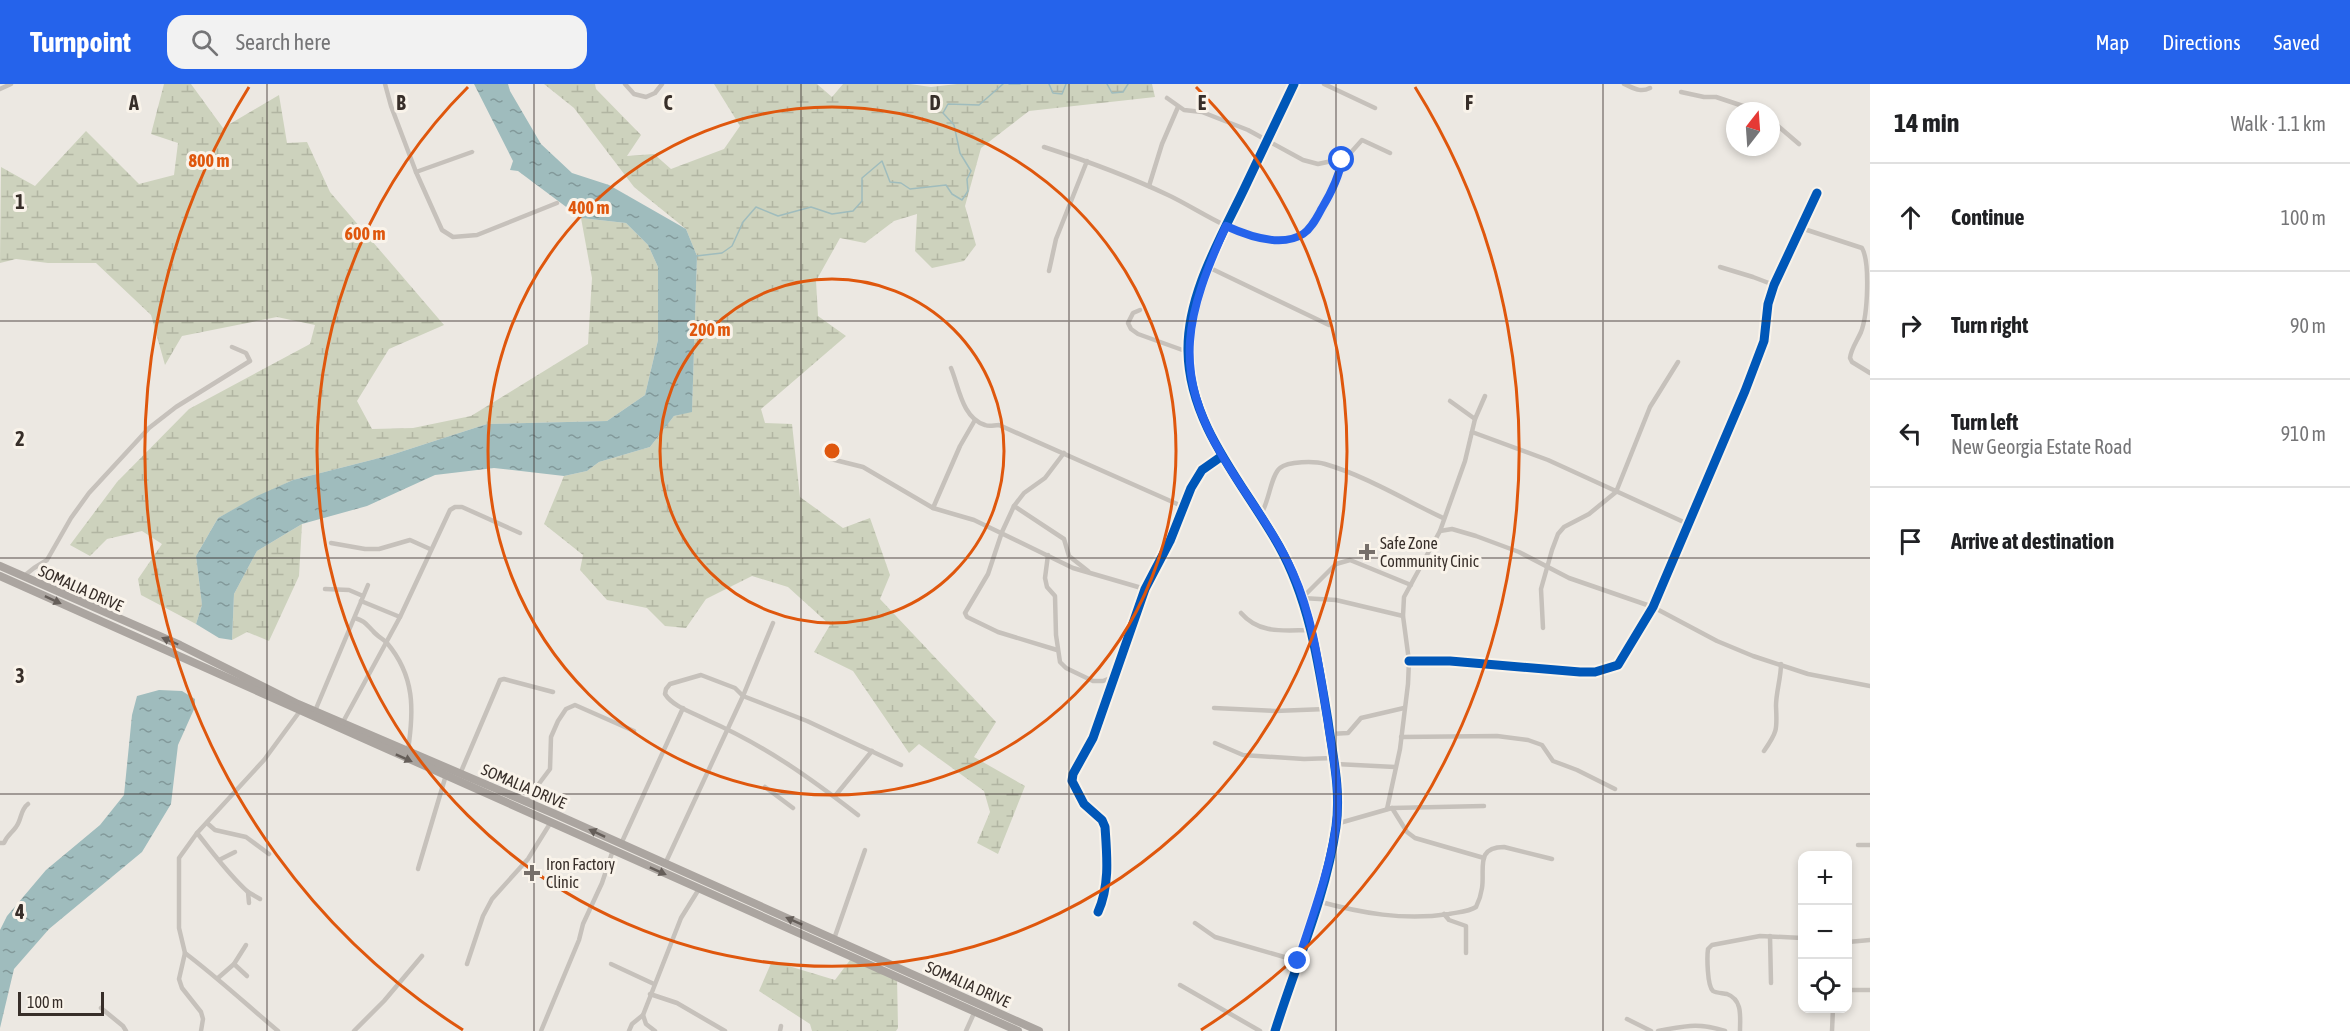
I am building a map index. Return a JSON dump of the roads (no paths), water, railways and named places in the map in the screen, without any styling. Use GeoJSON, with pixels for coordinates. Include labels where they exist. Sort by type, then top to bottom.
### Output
{"type":"FeatureCollection","features":[{"type":"Feature","properties":{"kind":"main road","name":"SOMALIA DRIVE"},"geometry":{"type":"LineString","coordinates":[[0,566],[180,645],[298,704],[526,801],[699,889],[1018,1031]]}},
{"type":"Feature","properties":{"kind":"main road","name":"SOMALIA DRIVE"},"geometry":{"type":"LineString","coordinates":[[0,576],[551,822],[664,864],[1039,1031]]}},
{"type":"Feature","properties":{"kind":"street"},"geometry":{"type":"LineString","coordinates":[[0,89],[11,84]]}},
{"type":"Feature","properties":{"kind":"street"},"geometry":{"type":"LineString","coordinates":[[386,84],[416,172],[442,230],[453,237],[477,235],[557,203]]}},
{"type":"Feature","properties":{"kind":"street"},"geometry":{"type":"LineString","coordinates":[[625,84],[634,94],[646,98],[655,93],[662,84]]}},
{"type":"Feature","properties":{"kind":"street"},"geometry":{"type":"LineString","coordinates":[[1275,1031],[1317,901],[1336,824],[1338,803],[1335,761],[1311,630],[1302,598],[1293,573],[1261,514],[1222,456],[1197,402],[1188,352],[1194,309],[1208,267],[1294,84]]}},
{"type":"Feature","properties":{"kind":"street"},"geometry":{"type":"LineString","coordinates":[[1324,84],[1374,108]]}},
{"type":"Feature","properties":{"kind":"street"},"geometry":{"type":"LineString","coordinates":[[1624,84],[1639,91],[1650,88]]}},
{"type":"Feature","properties":{"kind":"street"},"geometry":{"type":"LineString","coordinates":[[1681,92],[1716,97],[1731,102]]}},
{"type":"Feature","properties":{"kind":"street"},"geometry":{"type":"LineString","coordinates":[[1167,98],[1178,107],[1215,117],[1318,165],[1342,160],[1350,155],[1362,140],[1390,153]]}},
{"type":"Feature","properties":{"kind":"street"},"geometry":{"type":"LineString","coordinates":[[1149,186],[1162,144],[1178,107]]}},
{"type":"Feature","properties":{"kind":"street"},"geometry":{"type":"LineString","coordinates":[[1780,128],[1799,144]]}},
{"type":"Feature","properties":{"kind":"street"},"geometry":{"type":"LineString","coordinates":[[1044,147],[1087,161],[1149,186],[1244,234],[1270,240],[1302,235],[1311,226],[1337,178],[1342,160]]}},
{"type":"Feature","properties":{"kind":"street"},"geometry":{"type":"LineString","coordinates":[[416,172],[472,152]]}},
{"type":"Feature","properties":{"kind":"street"},"geometry":{"type":"LineString","coordinates":[[1049,271],[1056,239],[1087,161]]}},
{"type":"Feature","properties":{"kind":"street"},"geometry":{"type":"LineString","coordinates":[[1409,661],[1450,661],[1595,672],[1618,664],[1653,607],[1745,391],[1764,341],[1768,304],[1774,285],[1817,193]]}},
{"type":"Feature","properties":{"kind":"street"},"geometry":{"type":"LineString","coordinates":[[1801,228],[1862,248],[1867,253],[1870,272],[1868,305],[1861,332],[1850,358],[1852,362],[1870,373]]}},
{"type":"Feature","properties":{"kind":"street"},"geometry":{"type":"LineString","coordinates":[[1208,267],[1329,325]]}},
{"type":"Feature","properties":{"kind":"street"},"geometry":{"type":"LineString","coordinates":[[1720,267],[1774,285]]}},
{"type":"Feature","properties":{"kind":"street"},"geometry":{"type":"LineString","coordinates":[[1140,310],[1130,317],[1128,323],[1131,330],[1188,352]]}},
{"type":"Feature","properties":{"kind":"street"},"geometry":{"type":"LineString","coordinates":[[24,576],[47,560],[71,518],[89,493],[149,428],[176,406],[250,361],[246,353],[232,347]]}},
{"type":"Feature","properties":{"kind":"street"},"geometry":{"type":"LineString","coordinates":[[1543,628],[1541,588],[1551,550],[1561,530],[1589,514],[1616,492],[1650,407],[1678,362]]}},
{"type":"Feature","properties":{"kind":"street"},"geometry":{"type":"LineString","coordinates":[[951,368],[961,399],[975,420],[984,425],[999,426],[1064,453],[1184,507]]}},
{"type":"Feature","properties":{"kind":"street"},"geometry":{"type":"LineString","coordinates":[[1484,858],[1415,838],[1390,809],[1408,684],[1409,661],[1403,616],[1404,597],[1440,531],[1465,461],[1475,419],[1485,396]]}},
{"type":"Feature","properties":{"kind":"street"},"geometry":{"type":"LineString","coordinates":[[1450,401],[1475,419]]}},
{"type":"Feature","properties":{"kind":"street"},"geometry":{"type":"LineString","coordinates":[[933,508],[960,446],[975,420]]}},
{"type":"Feature","properties":{"kind":"street"},"geometry":{"type":"LineString","coordinates":[[1472,432],[1548,460],[1688,524]]}},
{"type":"Feature","properties":{"kind":"street"},"geometry":{"type":"LineString","coordinates":[[1057,650],[998,632],[965,615],[988,574],[1002,532],[1014,506],[1024,493],[1045,478],[1064,453]]}},
{"type":"Feature","properties":{"kind":"street"},"geometry":{"type":"LineString","coordinates":[[1098,912],[1107,877],[1104,827],[1102,820],[1084,804],[1072,781],[1077,765],[1093,738],[1145,589],[1191,488],[1202,470],[1222,456]]}},
{"type":"Feature","properties":{"kind":"street"},"geometry":{"type":"LineString","coordinates":[[831,459],[862,467],[933,508],[974,520],[1002,532],[1072,568],[1145,589]]}},
{"type":"Feature","properties":{"kind":"street"},"geometry":{"type":"LineString","coordinates":[[1261,514],[1272,491],[1275,473],[1281,466],[1297,463],[1323,464],[1374,484],[1443,518]]}},
{"type":"Feature","properties":{"kind":"street"},"geometry":{"type":"LineString","coordinates":[[1014,506],[1064,539],[1069,556],[1091,573]]}},
{"type":"Feature","properties":{"kind":"street"},"geometry":{"type":"LineString","coordinates":[[343,722],[400,617],[450,510],[454,507],[462,507],[520,533]]}},
{"type":"Feature","properties":{"kind":"street"},"geometry":{"type":"LineString","coordinates":[[1440,531],[1452,530],[1476,536],[1547,565],[1569,578],[1653,607],[1717,641],[1753,656],[1781,663],[1808,674],[1870,686]]}},
{"type":"Feature","properties":{"kind":"street"},"geometry":{"type":"LineString","coordinates":[[331,543],[379,549],[410,540],[430,549]]}},
{"type":"Feature","properties":{"kind":"street"},"geometry":{"type":"LineString","coordinates":[[1048,555],[1045,578],[1047,587],[1055,596],[1057,650],[1060,662],[1066,668],[1098,682],[1113,677]]}},
{"type":"Feature","properties":{"kind":"street"},"geometry":{"type":"LineString","coordinates":[[1302,598],[1336,564],[1350,560],[1411,585]]}},
{"type":"Feature","properties":{"kind":"street"},"geometry":{"type":"LineString","coordinates":[[315,711],[368,585]]}},
{"type":"Feature","properties":{"kind":"street"},"geometry":{"type":"LineString","coordinates":[[325,589],[349,590],[400,617]]}},
{"type":"Feature","properties":{"kind":"street"},"geometry":{"type":"LineString","coordinates":[[1302,598],[1336,600],[1403,616]]}},
{"type":"Feature","properties":{"kind":"street"},"geometry":{"type":"LineString","coordinates":[[1241,613],[1249,623],[1269,630],[1311,630]]}},
{"type":"Feature","properties":{"kind":"street"},"geometry":{"type":"LineString","coordinates":[[355,618],[364,621],[386,642],[400,662],[410,684],[412,724],[408,750]]}},
{"type":"Feature","properties":{"kind":"street"},"geometry":{"type":"LineString","coordinates":[[664,864],[743,696],[773,623]]}},
{"type":"Feature","properties":{"kind":"street"},"geometry":{"type":"LineString","coordinates":[[1764,751],[1778,725],[1776,706],[1781,679],[1781,663]]}},
{"type":"Feature","properties":{"kind":"street"},"geometry":{"type":"LineString","coordinates":[[858,815],[787,761],[667,698],[666,688],[670,684],[701,675],[735,688],[743,696],[872,750],[901,765]]}},
{"type":"Feature","properties":{"kind":"street"},"geometry":{"type":"LineString","coordinates":[[460,774],[500,680],[504,679],[553,692]]}},
{"type":"Feature","properties":{"kind":"street"},"geometry":{"type":"LineString","coordinates":[[526,801],[550,769],[551,737],[566,709],[575,705],[634,731]]}},
{"type":"Feature","properties":{"kind":"street"},"geometry":{"type":"LineString","coordinates":[[541,1031],[616,845],[683,708]]}},
{"type":"Feature","properties":{"kind":"street"},"geometry":{"type":"LineString","coordinates":[[1214,708],[1275,711],[1326,709]]}},
{"type":"Feature","properties":{"kind":"street"},"geometry":{"type":"LineString","coordinates":[[1330,734],[1348,733],[1361,718],[1404,708]]}},
{"type":"Feature","properties":{"kind":"street"},"geometry":{"type":"LineString","coordinates":[[201,1031],[203,1019],[201,1012],[179,984],[185,953],[179,928],[178,863],[180,854],[264,760],[300,711]]}},
{"type":"Feature","properties":{"kind":"street"},"geometry":{"type":"LineString","coordinates":[[1401,736],[1497,736],[1528,740],[1542,745],[1553,761],[1616,789]]}},
{"type":"Feature","properties":{"kind":"street"},"geometry":{"type":"LineString","coordinates":[[1215,743],[1243,755],[1395,767]]}},
{"type":"Feature","properties":{"kind":"street"},"geometry":{"type":"LineString","coordinates":[[835,796],[872,750]]}},
{"type":"Feature","properties":{"kind":"street"},"geometry":{"type":"LineString","coordinates":[[418,869],[446,775]]}},
{"type":"Feature","properties":{"kind":"street"},"geometry":{"type":"LineString","coordinates":[[765,787],[793,808]]}},
{"type":"Feature","properties":{"kind":"street"},"geometry":{"type":"LineString","coordinates":[[0,843],[4,843],[8,834],[16,828],[23,808],[28,804]]}},
{"type":"Feature","properties":{"kind":"street"},"geometry":{"type":"LineString","coordinates":[[1336,824],[1390,809],[1484,806]]}},
{"type":"Feature","properties":{"kind":"street"},"geometry":{"type":"LineString","coordinates":[[467,964],[483,916],[492,899],[528,859],[551,822]]}},
{"type":"Feature","properties":{"kind":"street"},"geometry":{"type":"LineString","coordinates":[[207,823],[215,830],[246,837],[268,854]]}},
{"type":"Feature","properties":{"kind":"street"},"geometry":{"type":"LineString","coordinates":[[197,833],[219,860],[227,874],[260,899]]}},
{"type":"Feature","properties":{"kind":"street"},"geometry":{"type":"LineString","coordinates":[[1858,845],[1870,845]]}},
{"type":"Feature","properties":{"kind":"street"},"geometry":{"type":"LineString","coordinates":[[1317,901],[1360,912],[1384,915],[1418,917],[1444,914],[1476,907],[1483,886],[1484,858],[1488,851],[1504,847],[1552,859]]}},
{"type":"Feature","properties":{"kind":"street"},"geometry":{"type":"LineString","coordinates":[[834,939],[865,850]]}},
{"type":"Feature","properties":{"kind":"street"},"geometry":{"type":"LineString","coordinates":[[219,860],[235,852]]}},
{"type":"Feature","properties":{"kind":"street"},"geometry":{"type":"LineString","coordinates":[[629,1031],[643,1015],[681,918],[699,889]]}},
{"type":"Feature","properties":{"kind":"street"},"geometry":{"type":"LineString","coordinates":[[248,892],[249,903]]}},
{"type":"Feature","properties":{"kind":"street"},"geometry":{"type":"LineString","coordinates":[[1444,914],[1449,920],[1466,926],[1466,953]]}},
{"type":"Feature","properties":{"kind":"street"},"geometry":{"type":"LineString","coordinates":[[1195,923],[1215,937],[1298,961]]}},
{"type":"Feature","properties":{"kind":"street"},"geometry":{"type":"LineString","coordinates":[[1770,936],[1771,983]]}},
{"type":"Feature","properties":{"kind":"street"},"geometry":{"type":"LineString","coordinates":[[1740,1031],[1740,1014],[1734,998],[1715,992],[1710,986],[1708,949],[1712,945],[1744,938],[1770,936],[1798,938]]}},
{"type":"Feature","properties":{"kind":"street"},"geometry":{"type":"LineString","coordinates":[[1852,942],[1870,940]]}},
{"type":"Feature","properties":{"kind":"street"},"geometry":{"type":"LineString","coordinates":[[218,978],[234,964],[246,945]]}},
{"type":"Feature","properties":{"kind":"street"},"geometry":{"type":"LineString","coordinates":[[185,953],[218,978],[233,995],[278,1031]]}},
{"type":"Feature","properties":{"kind":"street"},"geometry":{"type":"LineString","coordinates":[[354,1031],[384,1001],[422,956]]}},
{"type":"Feature","properties":{"kind":"street"},"geometry":{"type":"LineString","coordinates":[[234,964],[247,976]]}},
{"type":"Feature","properties":{"kind":"street"},"geometry":{"type":"LineString","coordinates":[[611,964],[654,984]]}},
{"type":"Feature","properties":{"kind":"street"},"geometry":{"type":"LineString","coordinates":[[1180,985],[1260,1031]]}},
{"type":"Feature","properties":{"kind":"street"},"geometry":{"type":"LineString","coordinates":[[1852,990],[1870,990]]}},
{"type":"Feature","properties":{"kind":"street"},"geometry":{"type":"LineString","coordinates":[[650,994],[677,1003],[725,1031]]}},
{"type":"Feature","properties":{"kind":"street"},"geometry":{"type":"LineString","coordinates":[[101,1008],[126,1031]]}},
{"type":"Feature","properties":{"kind":"street"},"geometry":{"type":"LineString","coordinates":[[966,1031],[975,1010]]}},
{"type":"Feature","properties":{"kind":"street"},"geometry":{"type":"LineString","coordinates":[[1832,1031],[1833,1013]]}},
{"type":"Feature","properties":{"kind":"street"},"geometry":{"type":"LineString","coordinates":[[643,1015],[645,1024],[654,1031]]}},
{"type":"Feature","properties":{"kind":"street"},"geometry":{"type":"LineString","coordinates":[[1627,1019],[1651,1031]]}},
{"type":"Feature","properties":{"kind":"street"},"geometry":{"type":"LineString","coordinates":[[1658,1031],[1696,1024],[1705,1024],[1725,1031]]}},
{"type":"Feature","properties":{"kind":"water"},"geometry":{"type":"Polygon","coordinates":[[[474,84],[508,84],[541,144],[572,173],[609,185],[686,229],[697,256],[692,412],[674,416],[650,447],[599,462],[587,471],[564,476],[494,468],[435,475],[367,506],[302,524],[257,551],[234,594],[232,640],[219,638],[196,624],[202,605],[196,556],[218,518],[257,496],[293,480],[391,455],[487,424],[607,421],[645,395],[658,340],[658,267],[648,245],[626,223],[581,218],[518,171],[510,170],[513,161],[474,84]]]}},
{"type":"Feature","properties":{"kind":"water"},"geometry":{"type":"Polygon","coordinates":[[[159,690],[182,691],[195,699],[195,707],[178,745],[171,804],[142,852],[49,929],[14,969],[0,1028],[0,930],[7,916],[46,870],[100,825],[124,795],[132,715],[137,696],[159,690]]]}},
{"type":"Feature","properties":{"kind":"waterway"},"geometry":{"type":"LineString","coordinates":[[696,256],[722,253],[732,246],[743,222],[756,207],[778,216],[811,207],[832,214],[853,211],[862,201],[862,178],[882,161],[890,182],[901,183],[910,189],[946,185],[952,194],[962,200],[968,191],[967,179],[971,171],[960,153],[954,125],[943,113],[948,104],[979,105],[1003,84]]}},
{"type":"Feature","properties":{"kind":"waterway"},"geometry":{"type":"LineString","coordinates":[[1009,84],[1020,84]]}},
{"type":"Feature","properties":{"kind":"waterway"},"geometry":{"type":"LineString","coordinates":[[1049,84],[1053,93],[1062,94],[1066,84]]}},
{"type":"Feature","properties":{"kind":"waterway"},"geometry":{"type":"LineString","coordinates":[[1107,84],[1112,93],[1123,92],[1128,84]]}},
{"type":"Feature","properties":{"kind":"place","name":"Safe Zone Community Cinic"},"geometry":{"type":"Point","coordinates":[1367,552]}},
{"type":"Feature","properties":{"kind":"place","name":"Iron Factory Clinic"},"geometry":{"type":"Point","coordinates":[532,873]}}]}
